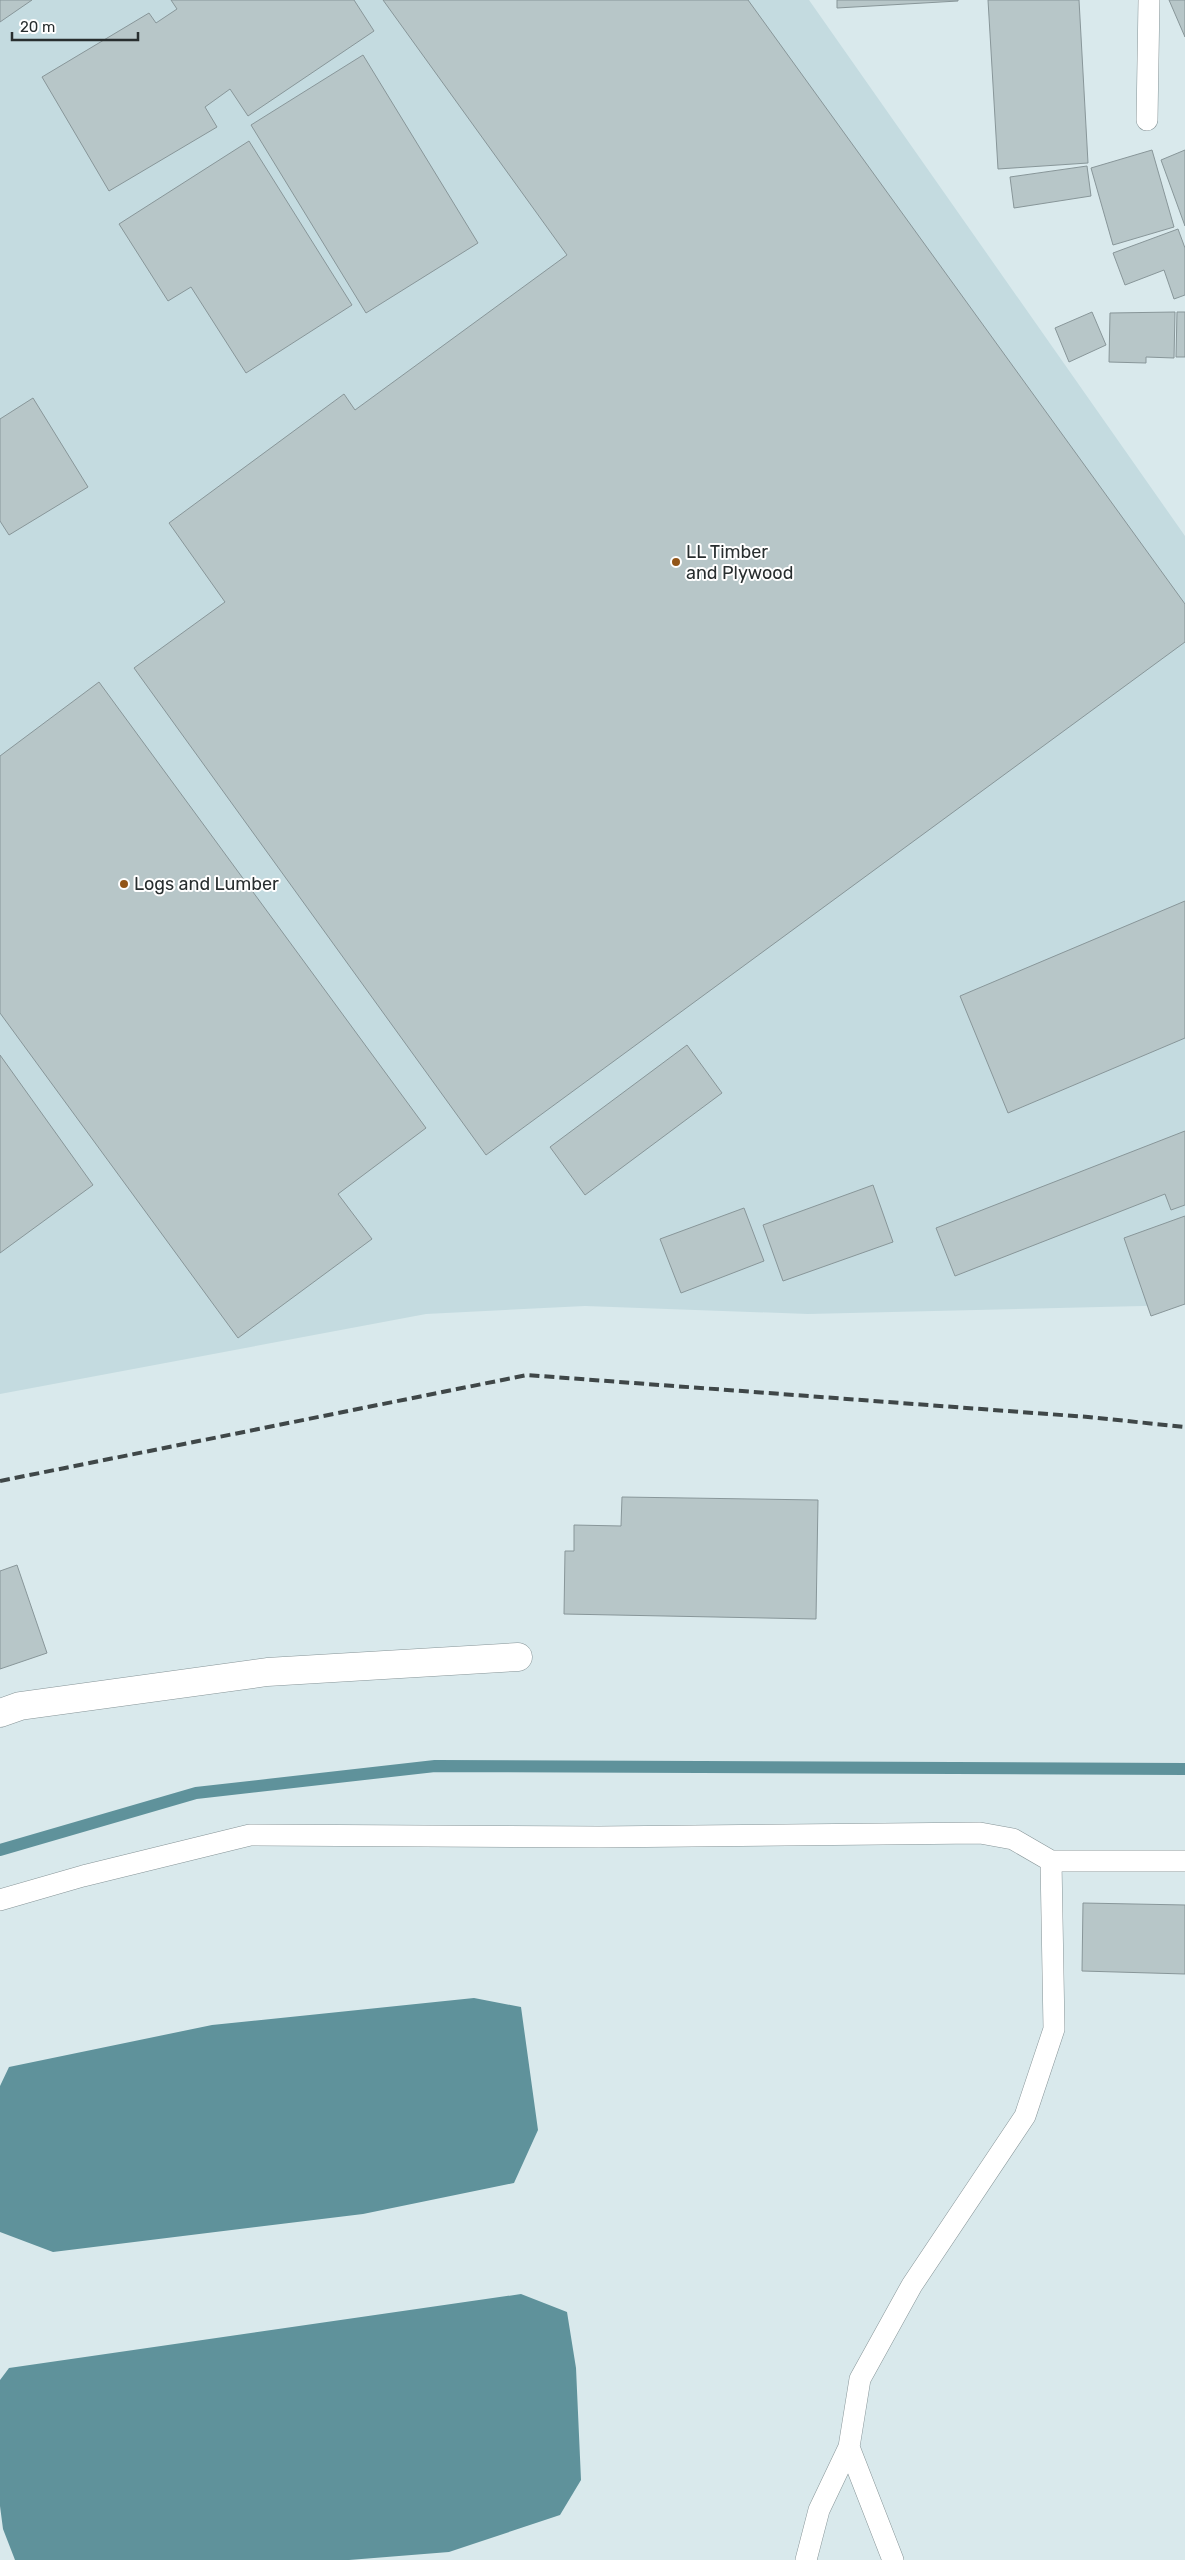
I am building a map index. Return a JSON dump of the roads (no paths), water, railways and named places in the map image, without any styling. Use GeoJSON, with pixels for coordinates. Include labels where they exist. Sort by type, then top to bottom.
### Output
{"type":"FeatureCollection","features":[{"type":"Feature","properties":{"kind":"street"},"geometry":{"type":"LineString","coordinates":[[0,1713],[20,1706],[267,1672],[518,1657]]}},
{"type":"Feature","properties":{"kind":"lane"},"geometry":{"type":"LineString","coordinates":[[1147,120],[1149,0]]}},
{"type":"Feature","properties":{"kind":"lane"},"geometry":{"type":"LineString","coordinates":[[0,1900],[83,1876],[250,1835],[599,1837],[980,1833],[1013,1839],[1051,1861],[1185,1861]]}},
{"type":"Feature","properties":{"kind":"lane"},"geometry":{"type":"LineString","coordinates":[[806,2560],[819,2510],[849,2447],[860,2379],[912,2285],[1025,2116],[1054,2029],[1051,1861]]}},
{"type":"Feature","properties":{"kind":"lane"},"geometry":{"type":"LineString","coordinates":[[849,2447],[893,2560]]}},
{"type":"Feature","properties":{"kind":"water"},"geometry":{"type":"Polygon","coordinates":[[[474,1998],[521,2007],[538,2130],[514,2183],[363,2214],[53,2252],[0,2232],[0,2086],[9,2067],[212,2025],[474,1998]]]}},
{"type":"Feature","properties":{"kind":"water"},"geometry":{"type":"Polygon","coordinates":[[[521,2294],[567,2312],[576,2368],[581,2480],[560,2515],[449,2552],[349,2560],[15,2560],[3,2529],[0,2506],[0,2380],[9,2368],[521,2294]]]}},
{"type":"Feature","properties":{"kind":"waterway"},"geometry":{"type":"LineString","coordinates":[[0,1850],[196,1793],[435,1766],[1185,1769]]}},
{"type":"Feature","properties":{"kind":"railway"},"geometry":{"type":"LineString","coordinates":[[0,1481],[527,1375],[1088,1417],[1185,1427]]}},
{"type":"Feature","properties":{"kind":"place","name":"LL Timber and Plywood"},"geometry":{"type":"Point","coordinates":[676,562]}},
{"type":"Feature","properties":{"kind":"place","name":"Logs and Lumber"},"geometry":{"type":"Point","coordinates":[124,884]}}]}
